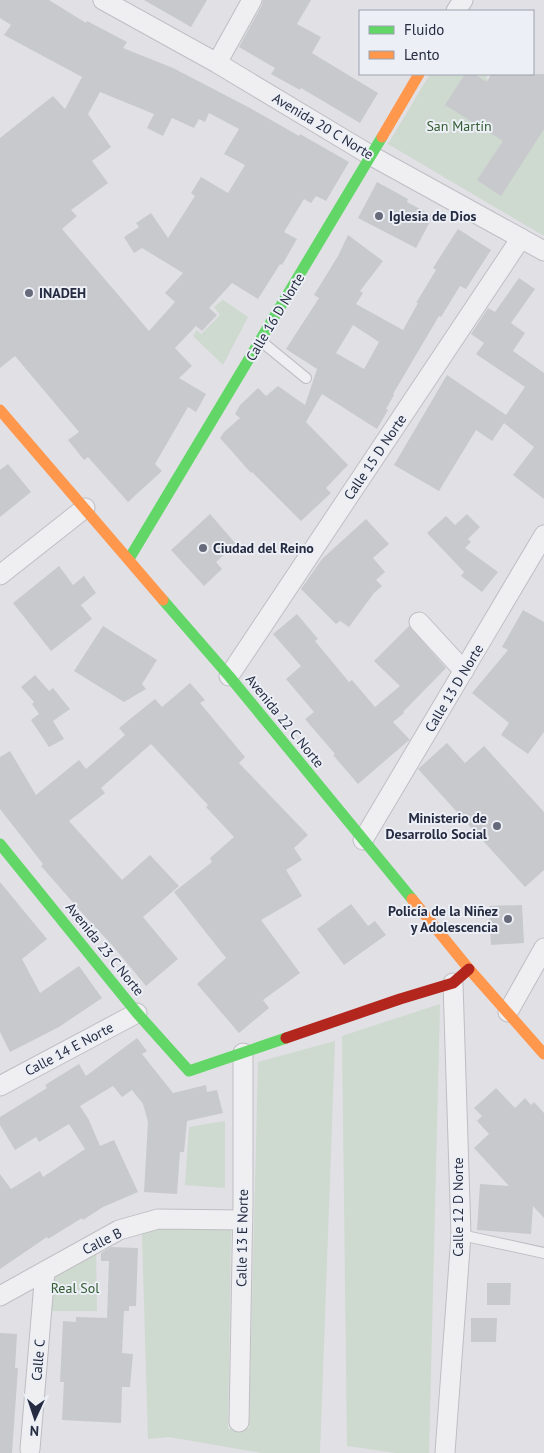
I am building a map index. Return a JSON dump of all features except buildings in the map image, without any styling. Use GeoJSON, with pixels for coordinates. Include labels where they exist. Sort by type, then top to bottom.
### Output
{"type":"FeatureCollection","features":[{"type":"Feature","properties":{"kind":"street","name":"Avenida 20 C Norte"},"geometry":{"type":"LineString","coordinates":[[103,0],[217,62],[370,155],[544,251]]}},
{"type":"Feature","properties":{"kind":"street"},"geometry":{"type":"LineString","coordinates":[[217,62],[252,0]]}},
{"type":"Feature","properties":{"kind":"street","name":"Calle 16 D Norte"},"geometry":{"type":"LineString","coordinates":[[129,559],[418,75]]}},
{"type":"Feature","properties":{"kind":"street","name":"Calle 15 D Norte"},"geometry":{"type":"LineString","coordinates":[[230,676],[520,238]]}},
{"type":"Feature","properties":{"kind":"street","name":"Avenida 22 C Norte"},"geometry":{"type":"LineString","coordinates":[[0,410],[230,676],[469,969],[544,1054]]}},
{"type":"Feature","properties":{"kind":"street"},"geometry":{"type":"LineString","coordinates":[[0,575],[85,508]]}},
{"type":"Feature","properties":{"kind":"street","name":"Calle 13 D Norte"},"geometry":{"type":"LineString","coordinates":[[363,840],[544,535]]}},
{"type":"Feature","properties":{"kind":"street"},"geometry":{"type":"LineString","coordinates":[[419,622],[464,671]]}},
{"type":"Feature","properties":{"kind":"street","name":"Avenida 23 C Norte"},"geometry":{"type":"LineString","coordinates":[[0,844],[137,1013],[189,1071],[243,1053]]}},
{"type":"Feature","properties":{"kind":"street"},"geometry":{"type":"LineString","coordinates":[[508,1012],[544,948]]}},
{"type":"Feature","properties":{"kind":"street"},"geometry":{"type":"LineString","coordinates":[[243,1053],[400,999],[453,983],[469,969]]}},
{"type":"Feature","properties":{"kind":"street","name":"Calle 12 D Norte"},"geometry":{"type":"LineString","coordinates":[[445,1453],[461,1235],[453,983]]}},
{"type":"Feature","properties":{"kind":"street","name":"Calle 14 E Norte"},"geometry":{"type":"LineString","coordinates":[[0,1086],[137,1013]]}},
{"type":"Feature","properties":{"kind":"street","name":"Calle 13 E Norte"},"geometry":{"type":"LineString","coordinates":[[239,1422],[243,1220],[243,1053]]}},
{"type":"Feature","properties":{"kind":"street","name":"Calle B"},"geometry":{"type":"LineString","coordinates":[[0,1296],[119,1230],[158,1220],[243,1220]]}},
{"type":"Feature","properties":{"kind":"street","name":"Calle C"},"geometry":{"type":"LineString","coordinates":[[30,1449],[45,1271]]}},
{"type":"Feature","properties":{"kind":"lane"},"geometry":{"type":"LineString","coordinates":[[261,341],[306,378]]}},
{"type":"Feature","properties":{"kind":"lane"},"geometry":{"type":"LineString","coordinates":[[461,1235],[544,1253]]}},
{"type":"Feature","properties":{"kind":"green space","name":"San Martín"},"geometry":{"type":"Polygon","coordinates":[[[429,75],[488,75],[486,78],[544,116],[544,236],[388,144],[429,75]]]}},
{"type":"Feature","properties":{"kind":"green space"},"geometry":{"type":"Polygon","coordinates":[[[223,300],[248,317],[223,365],[193,336],[197,330],[201,334],[220,315],[214,307],[223,300]]]}},
{"type":"Feature","properties":{"kind":"green space"},"geometry":{"type":"Polygon","coordinates":[[[440,1004],[429,1453],[396,1453],[347,1446],[342,1036],[440,1004]]]}},
{"type":"Feature","properties":{"kind":"green space"},"geometry":{"type":"Polygon","coordinates":[[[335,1041],[320,1453],[262,1453],[169,1437],[148,1439],[142,1233],[159,1226],[231,1228],[228,1429],[249,1428],[258,1062],[335,1041]]]}},
{"type":"Feature","properties":{"kind":"green space"},"geometry":{"type":"Polygon","coordinates":[[[225,1121],[225,1188],[185,1185],[189,1127],[225,1121]]]}},
{"type":"Feature","properties":{"kind":"green space","name":"Real Sol"},"geometry":{"type":"Polygon","coordinates":[[[96,1248],[97,1311],[52,1311],[52,1271],[96,1248]]]}},
{"type":"Feature","properties":{"kind":"traffic: fast"},"geometry":{"type":"LineString","coordinates":[[129,559],[382,137]]}},
{"type":"Feature","properties":{"kind":"traffic: fast"},"geometry":{"type":"LineString","coordinates":[[163,600],[229,676],[412,899]]}},
{"type":"Feature","properties":{"kind":"traffic: fast"},"geometry":{"type":"LineString","coordinates":[[0,844],[137,1013],[189,1071],[286,1038]]}},
{"type":"Feature","properties":{"kind":"traffic: slow"},"geometry":{"type":"LineString","coordinates":[[382,137],[418,75]]}},
{"type":"Feature","properties":{"kind":"traffic: slow"},"geometry":{"type":"LineString","coordinates":[[0,410],[163,600]]}},
{"type":"Feature","properties":{"kind":"traffic: slow"},"geometry":{"type":"LineString","coordinates":[[412,899],[469,969],[544,1054]]}},
{"type":"Feature","properties":{"kind":"traffic: jam"},"geometry":{"type":"LineString","coordinates":[[286,1038],[453,983],[469,969]]}},
{"type":"Feature","properties":{"kind":"place","name":"Iglesia de Dios"},"geometry":{"type":"Point","coordinates":[379,216]}},
{"type":"Feature","properties":{"kind":"place","name":"INADEH"},"geometry":{"type":"Point","coordinates":[29,293]}},
{"type":"Feature","properties":{"kind":"place","name":"Ciudad del Reino"},"geometry":{"type":"Point","coordinates":[203,548]}},
{"type":"Feature","properties":{"kind":"place","name":"Ministerio de Desarrollo Social"},"geometry":{"type":"Point","coordinates":[497,826]}},
{"type":"Feature","properties":{"kind":"place","name":"Policía de la Niñez y Adolescencia"},"geometry":{"type":"Point","coordinates":[508,919]}}]}
